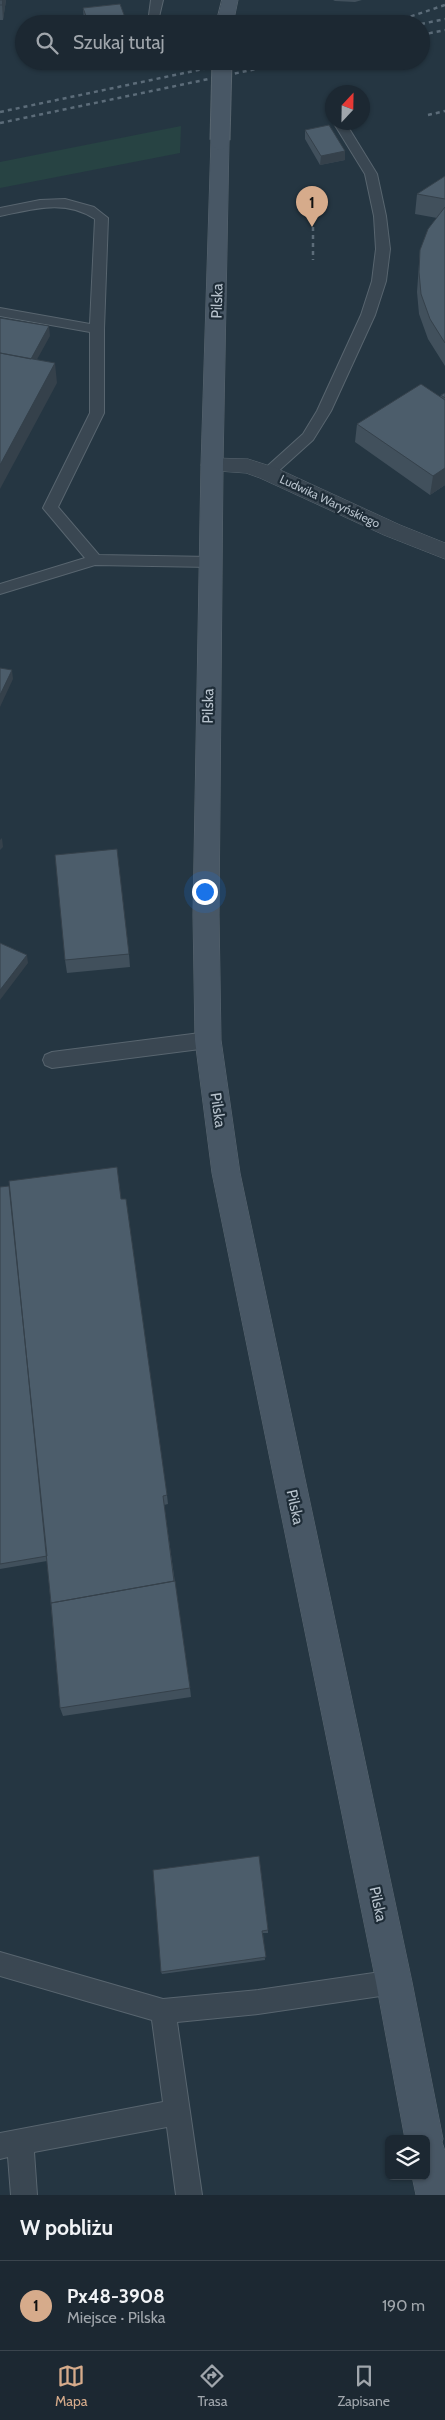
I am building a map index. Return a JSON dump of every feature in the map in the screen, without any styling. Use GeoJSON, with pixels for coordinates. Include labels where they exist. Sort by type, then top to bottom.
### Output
{"type":"FeatureCollection","features":[{"type":"Feature","properties":{"kind":"street"},"geometry":{"type":"LineString","coordinates":[[226,15],[230,0]]}},
{"type":"Feature","properties":{"kind":"street","name":"Pilska"},"geometry":{"type":"LineString","coordinates":[[222,70],[212,465],[206,905],[208,1040],[226,1173],[394,1982],[423,2135]]}},
{"type":"Feature","properties":{"kind":"street","name":"Ludwika Waryńskiego"},"geometry":{"type":"LineString","coordinates":[[212,465],[248,466],[268,473],[392,530],[445,551]]}},
{"type":"Feature","properties":{"kind":"street"},"geometry":{"type":"LineString","coordinates":[[430,2170],[435,2195]]}},
{"type":"Feature","properties":{"kind":"lane"},"geometry":{"type":"LineString","coordinates":[[155,15],[157,0]]}},
{"type":"Feature","properties":{"kind":"lane"},"geometry":{"type":"LineString","coordinates":[[268,473],[308,437],[324,412],[368,315],[379,281],[382,249],[381,232],[372,174],[344,130]]}},
{"type":"Feature","properties":{"kind":"lane"},"geometry":{"type":"LineString","coordinates":[[0,212],[45,203],[70,202],[89,207],[102,218],[97,329],[97,413],[50,508],[95,560]]}},
{"type":"Feature","properties":{"kind":"lane"},"geometry":{"type":"LineString","coordinates":[[0,312],[97,329]]}},
{"type":"Feature","properties":{"kind":"lane"},"geometry":{"type":"LineString","coordinates":[[0,589],[95,560],[211,562]]}},
{"type":"Feature","properties":{"kind":"lane"},"geometry":{"type":"LineString","coordinates":[[52,1060],[208,1040]]}},
{"type":"Feature","properties":{"kind":"lane"},"geometry":{"type":"LineString","coordinates":[[0,1964],[163,2011],[258,2002],[394,1982]]}},
{"type":"Feature","properties":{"kind":"lane"},"geometry":{"type":"LineString","coordinates":[[163,2011],[189,2195]]}},
{"type":"Feature","properties":{"kind":"lane"},"geometry":{"type":"LineString","coordinates":[[24,2195],[10,2144],[177,2112]]}},
{"type":"Feature","properties":{"kind":"green space"},"geometry":{"type":"Polygon","coordinates":[[[181,126],[180,153],[0,188],[0,162],[181,126]]]}},
{"type":"Feature","properties":{"kind":"building"},"geometry":{"type":"Polygon","coordinates":[[[120,4],[124,15],[86,15],[83,8],[120,4]]]}},
{"type":"Feature","properties":{"kind":"building"},"geometry":{"type":"Polygon","coordinates":[[[325,126],[325,130],[332,130],[345,151],[321,156],[305,130],[325,126]]]}},
{"type":"Feature","properties":{"kind":"building"},"geometry":{"type":"Polygon","coordinates":[[[445,176],[445,199],[417,194],[445,176]]]}},
{"type":"Feature","properties":{"kind":"building"},"geometry":{"type":"Polygon","coordinates":[[[445,207],[445,343],[430,319],[421,294],[419,272],[420,250],[428,229],[445,207]]]}},
{"type":"Feature","properties":{"kind":"building"},"geometry":{"type":"Polygon","coordinates":[[[0,318],[49,326],[31,359],[0,353],[0,318]]]}},
{"type":"Feature","properties":{"kind":"building"},"geometry":{"type":"Polygon","coordinates":[[[0,353],[55,363],[0,465],[0,353]]]}},
{"type":"Feature","properties":{"kind":"building"},"geometry":{"type":"Polygon","coordinates":[[[421,384],[445,400],[445,468],[433,476],[357,424],[421,384]]]}},
{"type":"Feature","properties":{"kind":"building"},"geometry":{"type":"Polygon","coordinates":[[[0,668],[12,670],[0,695],[0,668]]]}},
{"type":"Feature","properties":{"kind":"building"},"geometry":{"type":"Polygon","coordinates":[[[117,849],[129,954],[65,960],[55,855],[117,849]]]}},
{"type":"Feature","properties":{"kind":"building"},"geometry":{"type":"Polygon","coordinates":[[[0,943],[27,955],[0,990],[0,943]]]}},
{"type":"Feature","properties":{"kind":"building"},"geometry":{"type":"Polygon","coordinates":[[[117,1167],[121,1199],[126,1199],[167,1495],[163,1496],[174,1581],[51,1603],[9,1181],[117,1167]]]}},
{"type":"Feature","properties":{"kind":"building"},"geometry":{"type":"Polygon","coordinates":[[[9,1186],[47,1556],[0,1564],[0,1187],[9,1186]]]}},
{"type":"Feature","properties":{"kind":"building"},"geometry":{"type":"Polygon","coordinates":[[[175,1581],[190,1688],[60,1708],[51,1603],[175,1581]]]}},
{"type":"Feature","properties":{"kind":"building"},"geometry":{"type":"Polygon","coordinates":[[[259,1856],[268,1930],[262,1931],[266,1957],[161,1972],[153,1870],[259,1856]]]}},
{"type":"Feature","properties":{"kind":"railway"},"geometry":{"type":"LineString","coordinates":[[415,15],[445,5]]}},
{"type":"Feature","properties":{"kind":"railway"},"geometry":{"type":"LineString","coordinates":[[430,22],[445,19]]}},
{"type":"Feature","properties":{"kind":"railway"},"geometry":{"type":"LineString","coordinates":[[430,33],[445,30]]}},
{"type":"Feature","properties":{"kind":"railway"},"geometry":{"type":"LineString","coordinates":[[0,112],[198,70]]}},
{"type":"Feature","properties":{"kind":"railway"},"geometry":{"type":"LineString","coordinates":[[0,123],[251,70]]}},
{"type":"Feature","properties":{"kind":"railway"},"geometry":{"type":"LineString","coordinates":[[428,115],[445,111]]}},
{"type":"Feature","properties":{"kind":"railway"},"geometry":{"type":"LineString","coordinates":[[313,195],[313,260]]}},
{"type":"Feature","properties":{"kind":"place","name":"Px48-3908"},"geometry":{"type":"Point","coordinates":[312,227]}}]}
